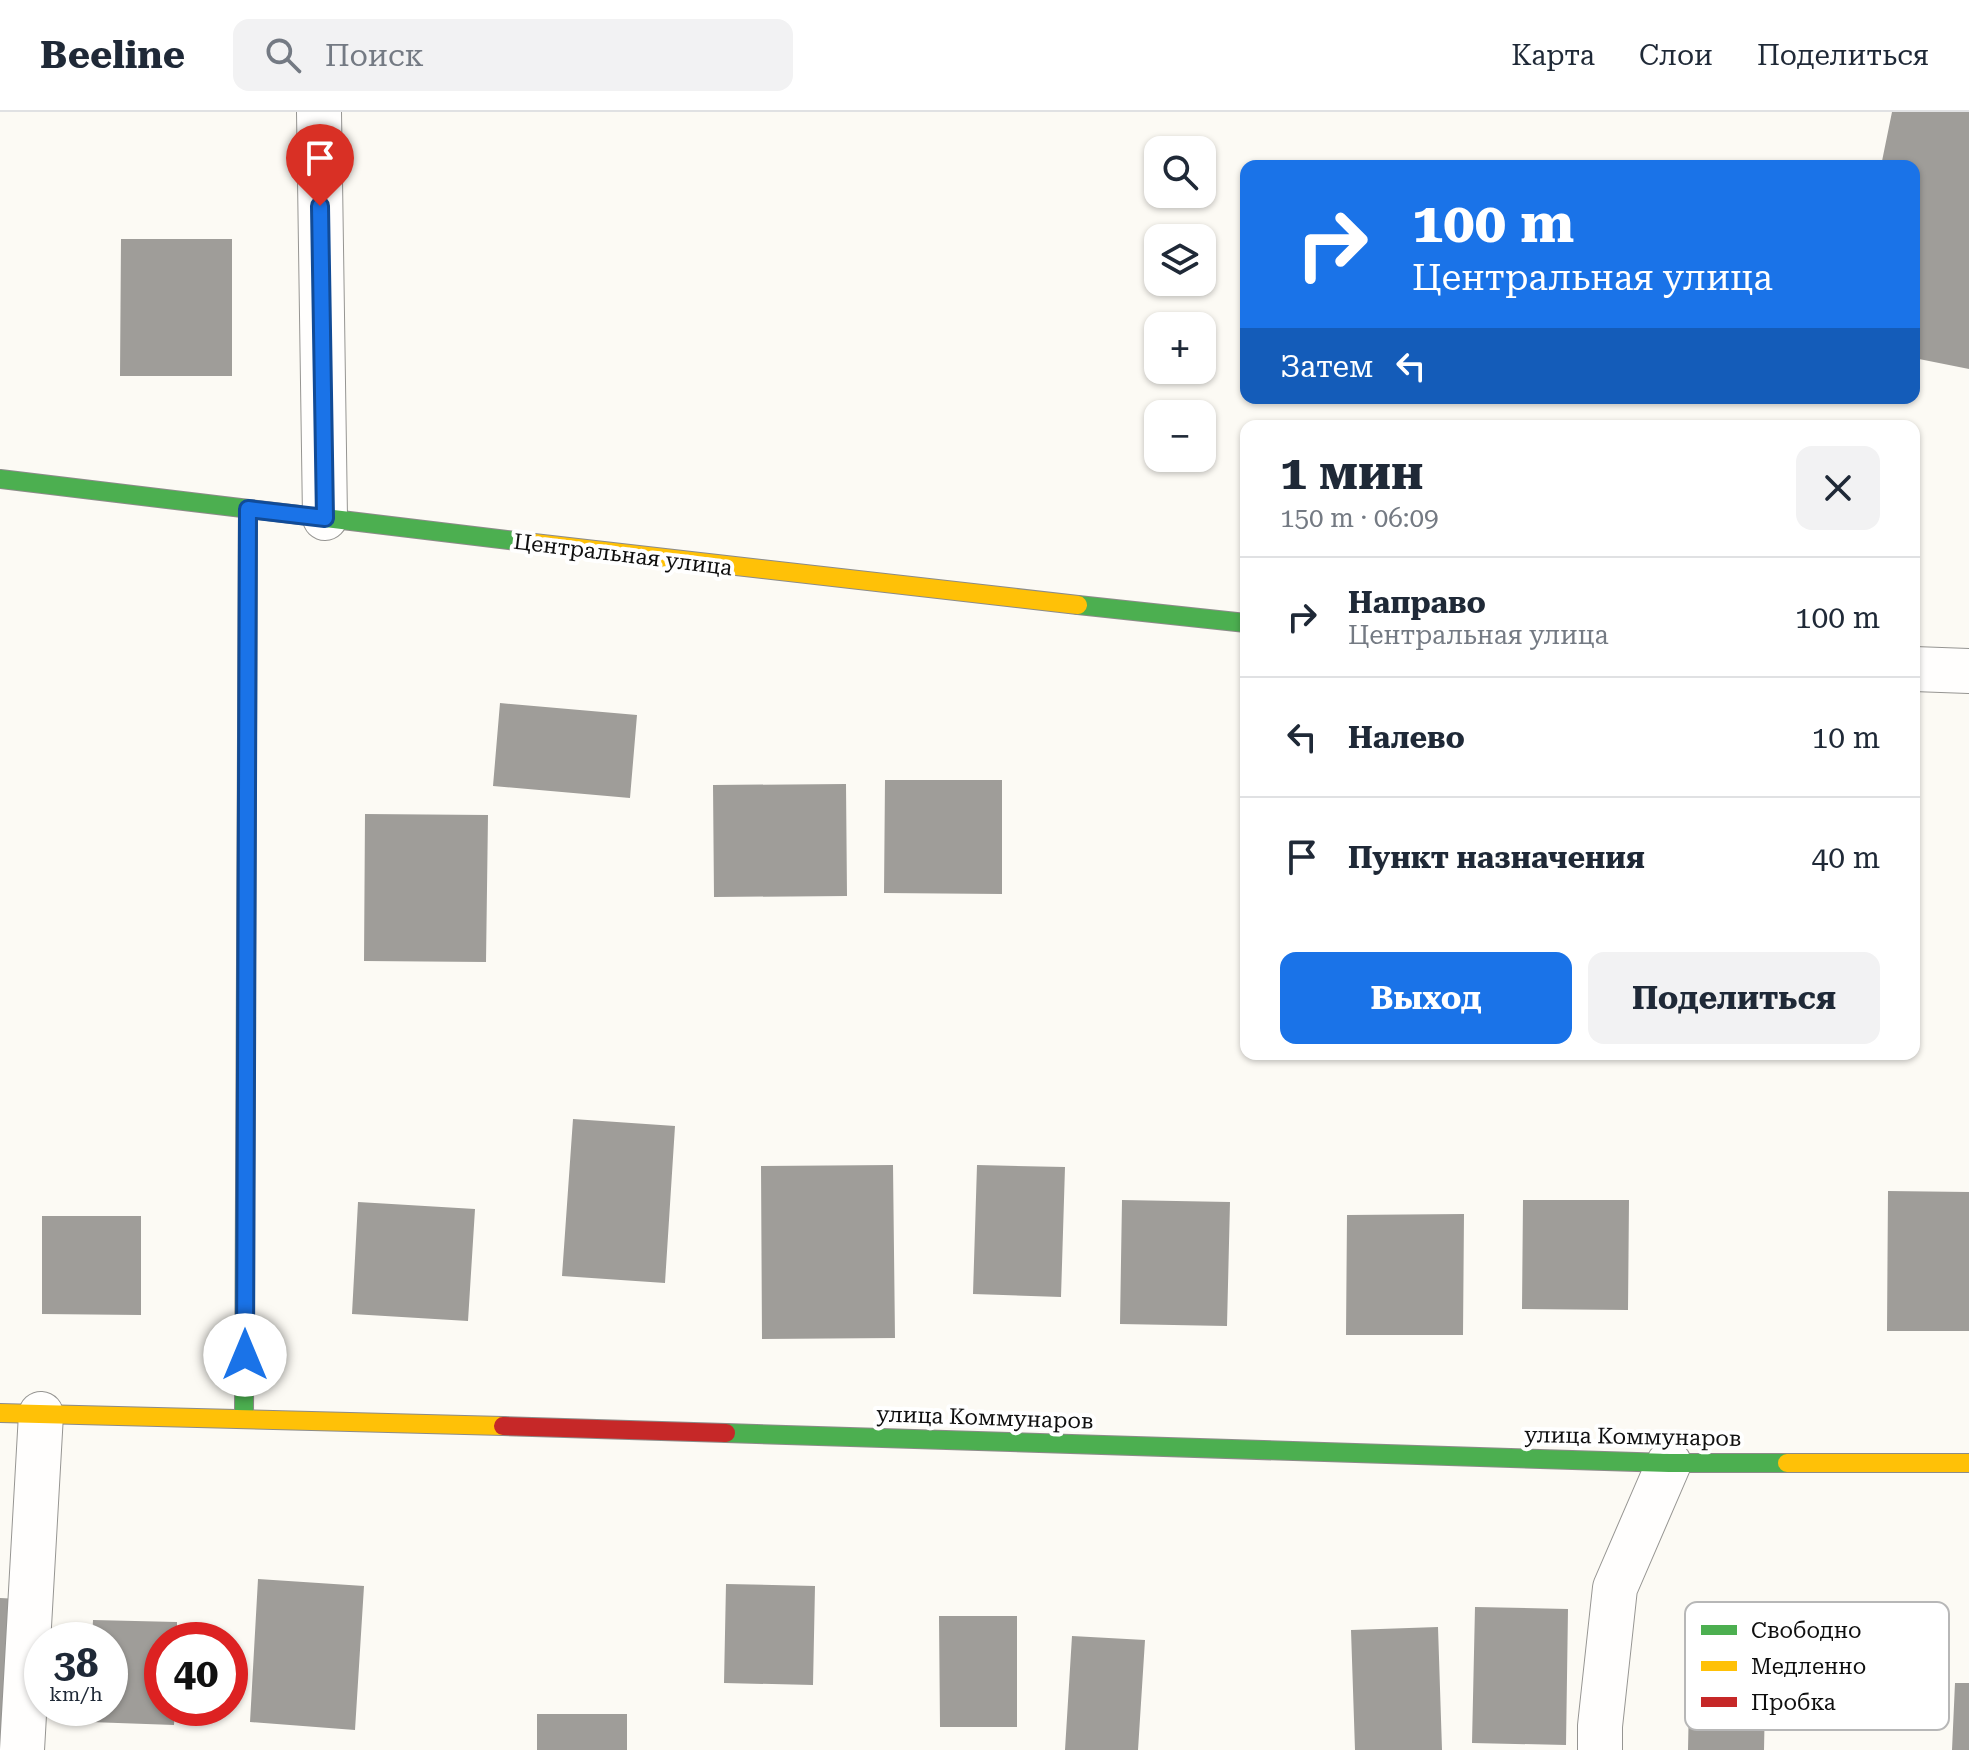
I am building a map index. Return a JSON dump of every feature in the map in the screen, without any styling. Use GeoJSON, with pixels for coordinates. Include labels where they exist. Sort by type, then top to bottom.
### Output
{"type":"FeatureCollection","features":[{"type":"Feature","properties":{"kind":"street"},"geometry":{"type":"LineString","coordinates":[[319,112],[325,518]]}},
{"type":"Feature","properties":{"kind":"street","name":"Центральная улица"},"geometry":{"type":"LineString","coordinates":[[0,479],[753,569],[1240,622]]}},
{"type":"Feature","properties":{"kind":"street"},"geometry":{"type":"LineString","coordinates":[[244,1418],[248,509]]}},
{"type":"Feature","properties":{"kind":"street"},"geometry":{"type":"LineString","coordinates":[[1920,669],[1969,671]]}},
{"type":"Feature","properties":{"kind":"street"},"geometry":{"type":"LineString","coordinates":[[21,1413],[22,1750]]}},
{"type":"Feature","properties":{"kind":"street","name":"улица Коммунаров"},"geometry":{"type":"LineString","coordinates":[[21,1413],[1669,1463],[1969,1463]]}},
{"type":"Feature","properties":{"kind":"street"},"geometry":{"type":"LineString","coordinates":[[1600,1750],[1615,1588],[1669,1463]]}},
{"type":"Feature","properties":{"kind":"building"},"geometry":{"type":"Polygon","coordinates":[[[1892,112],[1969,112],[1969,369],[1920,359],[1920,160],[1882,160],[1892,112]]]}},
{"type":"Feature","properties":{"kind":"building"},"geometry":{"type":"Polygon","coordinates":[[[121,239],[232,239],[232,376],[120,376],[121,239]]]}},
{"type":"Feature","properties":{"kind":"building"},"geometry":{"type":"Polygon","coordinates":[[[500,703],[637,715],[630,798],[493,786],[500,703]]]}},
{"type":"Feature","properties":{"kind":"building"},"geometry":{"type":"Polygon","coordinates":[[[885,780],[1002,780],[1002,894],[884,893],[885,780]]]}},
{"type":"Feature","properties":{"kind":"building"},"geometry":{"type":"Polygon","coordinates":[[[846,784],[847,896],[714,897],[713,785],[846,784]]]}},
{"type":"Feature","properties":{"kind":"building"},"geometry":{"type":"Polygon","coordinates":[[[365,814],[488,815],[486,962],[364,961],[365,814]]]}},
{"type":"Feature","properties":{"kind":"building"},"geometry":{"type":"Polygon","coordinates":[[[573,1119],[675,1126],[665,1283],[562,1276],[573,1119]]]}},
{"type":"Feature","properties":{"kind":"building"},"geometry":{"type":"Polygon","coordinates":[[[893,1165],[895,1338],[762,1339],[761,1166],[893,1165]]]}},
{"type":"Feature","properties":{"kind":"building"},"geometry":{"type":"Polygon","coordinates":[[[977,1165],[1065,1167],[1061,1297],[973,1294],[977,1165]]]}},
{"type":"Feature","properties":{"kind":"building"},"geometry":{"type":"Polygon","coordinates":[[[1888,1191],[1969,1192],[1969,1331],[1887,1331],[1888,1191]]]}},
{"type":"Feature","properties":{"kind":"building"},"geometry":{"type":"Polygon","coordinates":[[[1122,1200],[1230,1202],[1227,1326],[1120,1324],[1122,1200]]]}},
{"type":"Feature","properties":{"kind":"building"},"geometry":{"type":"Polygon","coordinates":[[[1523,1200],[1629,1200],[1628,1310],[1522,1309],[1523,1200]]]}},
{"type":"Feature","properties":{"kind":"building"},"geometry":{"type":"Polygon","coordinates":[[[358,1202],[475,1209],[468,1321],[352,1314],[358,1202]]]}},
{"type":"Feature","properties":{"kind":"building"},"geometry":{"type":"Polygon","coordinates":[[[1464,1214],[1463,1335],[1346,1335],[1347,1215],[1464,1214]]]}},
{"type":"Feature","properties":{"kind":"building"},"geometry":{"type":"Polygon","coordinates":[[[42,1216],[141,1216],[141,1315],[42,1314],[42,1216]]]}},
{"type":"Feature","properties":{"kind":"building"},"geometry":{"type":"Polygon","coordinates":[[[258,1579],[364,1586],[355,1730],[250,1722],[258,1579]]]}},
{"type":"Feature","properties":{"kind":"building"},"geometry":{"type":"Polygon","coordinates":[[[726,1584],[815,1586],[813,1685],[724,1683],[726,1584]]]}},
{"type":"Feature","properties":{"kind":"building"},"geometry":{"type":"Polygon","coordinates":[[[0,1598],[20,1599],[17,1744],[0,1744],[0,1598]]]}},
{"type":"Feature","properties":{"kind":"building"},"geometry":{"type":"Polygon","coordinates":[[[1475,1607],[1568,1609],[1566,1745],[1472,1743],[1475,1607]]]}},
{"type":"Feature","properties":{"kind":"building"},"geometry":{"type":"Polygon","coordinates":[[[939,1616],[1017,1616],[1017,1727],[940,1727],[939,1616]]]}},
{"type":"Feature","properties":{"kind":"building"},"geometry":{"type":"Polygon","coordinates":[[[93,1620],[177,1622],[144,1622],[144,1724],[128,1723],[128,1622],[93,1620]]]}},
{"type":"Feature","properties":{"kind":"building"},"geometry":{"type":"Polygon","coordinates":[[[1438,1627],[1442,1750],[1355,1750],[1351,1630],[1438,1627]]]}},
{"type":"Feature","properties":{"kind":"building"},"geometry":{"type":"Polygon","coordinates":[[[1072,1636],[1145,1640],[1138,1750],[1065,1750],[1072,1636]]]}},
{"type":"Feature","properties":{"kind":"building"},"geometry":{"type":"Polygon","coordinates":[[[1955,1683],[1969,1683],[1969,1750],[1952,1750],[1955,1683]]]}},
{"type":"Feature","properties":{"kind":"building"},"geometry":{"type":"Polygon","coordinates":[[[537,1714],[627,1714],[627,1750],[537,1750],[537,1714]]]}},
{"type":"Feature","properties":{"kind":"building"},"geometry":{"type":"Polygon","coordinates":[[[1688,1730],[1764,1730],[1764,1750],[1688,1750],[1688,1730]]]}},
{"type":"Feature","properties":{"kind":"traffic: fast"},"geometry":{"type":"LineString","coordinates":[[0,479],[525,542]]}},
{"type":"Feature","properties":{"kind":"traffic: fast"},"geometry":{"type":"LineString","coordinates":[[244,1418],[248,509]]}},
{"type":"Feature","properties":{"kind":"traffic: fast"},"geometry":{"type":"LineString","coordinates":[[1078,605],[1240,622]]}},
{"type":"Feature","properties":{"kind":"traffic: fast"},"geometry":{"type":"LineString","coordinates":[[726,1433],[1669,1463],[1787,1463]]}},
{"type":"Feature","properties":{"kind":"traffic: slow"},"geometry":{"type":"LineString","coordinates":[[525,542],[1078,605]]}},
{"type":"Feature","properties":{"kind":"traffic: slow"},"geometry":{"type":"LineString","coordinates":[[0,1413],[503,1426]]}},
{"type":"Feature","properties":{"kind":"traffic: slow"},"geometry":{"type":"LineString","coordinates":[[1787,1463],[1969,1463]]}},
{"type":"Feature","properties":{"kind":"traffic: jam"},"geometry":{"type":"LineString","coordinates":[[503,1426],[726,1433]]}},
{"type":"Feature","properties":{"kind":"route"},"geometry":{"type":"LineString","coordinates":[[245,1355],[248,509],[325,518],[320,206]]}}]}
